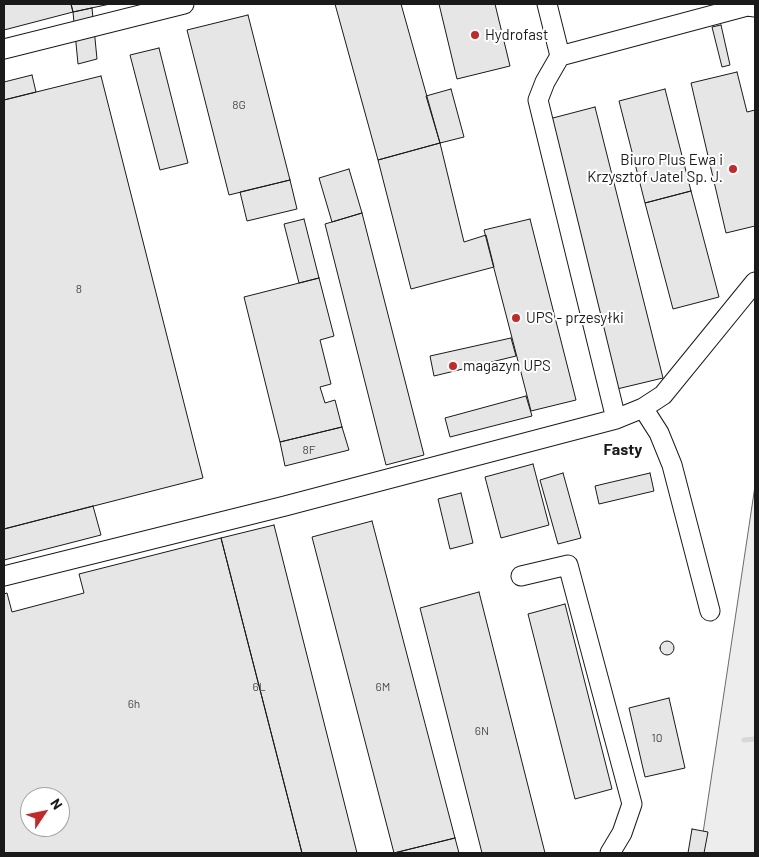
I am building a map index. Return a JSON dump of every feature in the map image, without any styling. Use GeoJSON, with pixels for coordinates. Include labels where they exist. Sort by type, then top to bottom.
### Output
{"type":"FeatureCollection","features":[{"type":"Feature","properties":{"kind":"lane"},"geometry":{"type":"LineString","coordinates":[[4,49],[184,4]]}},
{"type":"Feature","properties":{"kind":"lane"},"geometry":{"type":"LineString","coordinates":[[547,4],[560,56],[545,82],[538,100],[616,419]]}},
{"type":"Feature","properties":{"kind":"lane"},"geometry":{"type":"LineString","coordinates":[[560,56],[747,6],[755,7]]}},
{"type":"Feature","properties":{"kind":"lane"},"geometry":{"type":"LineString","coordinates":[[4,576],[285,506],[616,419],[643,408],[664,395],[755,282]]}},
{"type":"Feature","properties":{"kind":"lane"},"geometry":{"type":"LineString","coordinates":[[643,408],[659,433],[672,465],[710,611]]}},
{"type":"Feature","properties":{"kind":"lane"},"geometry":{"type":"LineString","coordinates":[[521,576],[568,564],[632,804],[622,832],[610,853]]}},
{"type":"Feature","properties":{"kind":"shaded area"},"geometry":{"type":"Polygon","coordinates":[[[755,486],[755,853],[700,853],[755,486]]]}},
{"type":"Feature","properties":{"kind":"building"},"geometry":{"type":"Polygon","coordinates":[[[4,4],[71,4],[73,12],[4,30],[4,4]]]}},
{"type":"Feature","properties":{"kind":"building"},"geometry":{"type":"Polygon","coordinates":[[[71,4],[110,4],[73,12],[71,4]]]}},
{"type":"Feature","properties":{"kind":"building"},"geometry":{"type":"Polygon","coordinates":[[[335,4],[401,4],[440,143],[378,160],[335,4]]]}},
{"type":"Feature","properties":{"kind":"building","name":"Hydrofast"},"geometry":{"type":"Polygon","coordinates":[[[439,4],[495,4],[510,66],[457,79],[439,4]]]}},
{"type":"Feature","properties":{"kind":"building"},"geometry":{"type":"Polygon","coordinates":[[[92,8],[97,59],[78,64],[73,12],[92,8]]]}},
{"type":"Feature","properties":{"kind":"building"},"geometry":{"type":"Polygon","coordinates":[[[248,15],[290,180],[229,195],[187,30],[248,15]]]}},
{"type":"Feature","properties":{"kind":"building"},"geometry":{"type":"Polygon","coordinates":[[[721,25],[730,65],[722,67],[712,27],[721,25]]]}},
{"type":"Feature","properties":{"kind":"building"},"geometry":{"type":"Polygon","coordinates":[[[159,48],[188,163],[160,170],[130,55],[159,48]]]}},
{"type":"Feature","properties":{"kind":"building","name":"Biuro Plus Ewa i Krzysztof Jatel Sp. J."},"geometry":{"type":"Polygon","coordinates":[[[737,72],[747,112],[755,110],[755,226],[726,233],[691,83],[737,72]]]}},
{"type":"Feature","properties":{"kind":"building"},"geometry":{"type":"Polygon","coordinates":[[[32,75],[36,92],[4,100],[4,82],[32,75]]]}},
{"type":"Feature","properties":{"kind":"building"},"geometry":{"type":"Polygon","coordinates":[[[101,76],[203,478],[4,529],[4,100],[101,76]]]}},
{"type":"Feature","properties":{"kind":"building"},"geometry":{"type":"Polygon","coordinates":[[[451,89],[464,137],[440,143],[426,96],[451,89]]]}},
{"type":"Feature","properties":{"kind":"building"},"geometry":{"type":"Polygon","coordinates":[[[665,89],[691,191],[645,203],[619,101],[665,89]]]}},
{"type":"Feature","properties":{"kind":"building"},"geometry":{"type":"Polygon","coordinates":[[[595,107],[663,378],[617,389],[549,119],[595,107]]]}},
{"type":"Feature","properties":{"kind":"building"},"geometry":{"type":"Polygon","coordinates":[[[440,143],[464,242],[486,235],[494,267],[411,289],[378,160],[440,143]]]}},
{"type":"Feature","properties":{"kind":"building"},"geometry":{"type":"Polygon","coordinates":[[[349,169],[362,213],[332,222],[319,178],[349,169]]]}},
{"type":"Feature","properties":{"kind":"building"},"geometry":{"type":"Polygon","coordinates":[[[290,180],[297,209],[247,221],[240,192],[290,180]]]}},
{"type":"Feature","properties":{"kind":"building"},"geometry":{"type":"Polygon","coordinates":[[[691,191],[719,297],[673,309],[645,203],[691,191]]]}},
{"type":"Feature","properties":{"kind":"building"},"geometry":{"type":"Polygon","coordinates":[[[362,213],[424,455],[386,465],[325,224],[362,213]]]}},
{"type":"Feature","properties":{"kind":"building"},"geometry":{"type":"Polygon","coordinates":[[[304,219],[319,278],[299,283],[284,224],[304,219]]]}},
{"type":"Feature","properties":{"kind":"building"},"geometry":{"type":"Polygon","coordinates":[[[530,219],[576,400],[531,411],[484,230],[530,219]]]}},
{"type":"Feature","properties":{"kind":"building"},"geometry":{"type":"Polygon","coordinates":[[[319,278],[334,336],[320,340],[331,384],[320,387],[325,403],[335,400],[342,427],[280,442],[244,297],[319,278]]]}},
{"type":"Feature","properties":{"kind":"building","name":"magazyn UPS"},"geometry":{"type":"Polygon","coordinates":[[[511,338],[516,356],[434,376],[430,356],[511,338]]]}},
{"type":"Feature","properties":{"kind":"building"},"geometry":{"type":"Polygon","coordinates":[[[526,396],[532,416],[450,437],[445,418],[526,396]]]}},
{"type":"Feature","properties":{"kind":"building"},"geometry":{"type":"Polygon","coordinates":[[[342,427],[349,450],[285,466],[280,442],[342,427]]]}},
{"type":"Feature","properties":{"kind":"building"},"geometry":{"type":"Polygon","coordinates":[[[533,464],[549,525],[501,538],[485,477],[533,464]]]}},
{"type":"Feature","properties":{"kind":"building"},"geometry":{"type":"Polygon","coordinates":[[[563,473],[581,538],[558,544],[540,480],[563,473]]]}},
{"type":"Feature","properties":{"kind":"building"},"geometry":{"type":"Polygon","coordinates":[[[650,473],[654,491],[599,504],[595,486],[650,473]]]}},
{"type":"Feature","properties":{"kind":"building"},"geometry":{"type":"Polygon","coordinates":[[[461,493],[473,543],[450,549],[438,499],[461,493]]]}},
{"type":"Feature","properties":{"kind":"building"},"geometry":{"type":"Polygon","coordinates":[[[93,506],[101,535],[4,560],[4,529],[93,506]]]}},
{"type":"Feature","properties":{"kind":"building"},"geometry":{"type":"Polygon","coordinates":[[[372,521],[455,838],[394,853],[312,537],[372,521]]]}},
{"type":"Feature","properties":{"kind":"building"},"geometry":{"type":"Polygon","coordinates":[[[274,525],[357,853],[302,853],[221,538],[274,525]]]}},
{"type":"Feature","properties":{"kind":"building"},"geometry":{"type":"Polygon","coordinates":[[[221,538],[302,853],[4,853],[4,594],[7,593],[12,612],[84,593],[79,574],[221,538]]]}},
{"type":"Feature","properties":{"kind":"building"},"geometry":{"type":"Polygon","coordinates":[[[479,592],[545,853],[482,853],[420,608],[479,592]]]}},
{"type":"Feature","properties":{"kind":"building"},"geometry":{"type":"Polygon","coordinates":[[[565,604],[612,789],[575,799],[528,614],[565,604]]]}},
{"type":"Feature","properties":{"kind":"building"},"geometry":{"type":"Polygon","coordinates":[[[664,641],[670,641],[674,648],[670,655],[664,655],[660,651],[660,645],[664,641]]]}},
{"type":"Feature","properties":{"kind":"building"},"geometry":{"type":"Polygon","coordinates":[[[669,698],[685,768],[645,777],[629,708],[669,698]]]}},
{"type":"Feature","properties":{"kind":"building"},"geometry":{"type":"Polygon","coordinates":[[[692,829],[708,832],[704,853],[688,853],[692,829]]]}},
{"type":"Feature","properties":{"kind":"building"},"geometry":{"type":"Polygon","coordinates":[[[455,838],[459,853],[394,853],[455,838]]]}},
{"type":"Feature","properties":{"kind":"waterway"},"geometry":{"type":"LineString","coordinates":[[744,740],[755,739]]}},
{"type":"Feature","properties":{"kind":"place","name":"Hydrofast"},"geometry":{"type":"Point","coordinates":[475,35]}},
{"type":"Feature","properties":{"kind":"place","name":"Biuro Plus Ewa i Krzysztof Jatel Sp. J."},"geometry":{"type":"Point","coordinates":[733,169]}},
{"type":"Feature","properties":{"kind":"place","name":"UPS - przesyłki"},"geometry":{"type":"Point","coordinates":[516,318]}},
{"type":"Feature","properties":{"kind":"place","name":"magazyn UPS"},"geometry":{"type":"Point","coordinates":[453,366]}},
{"type":"Feature","properties":{"kind":"district","name":"Fasty"},"geometry":{"type":"Point","coordinates":[623,450]}}]}
